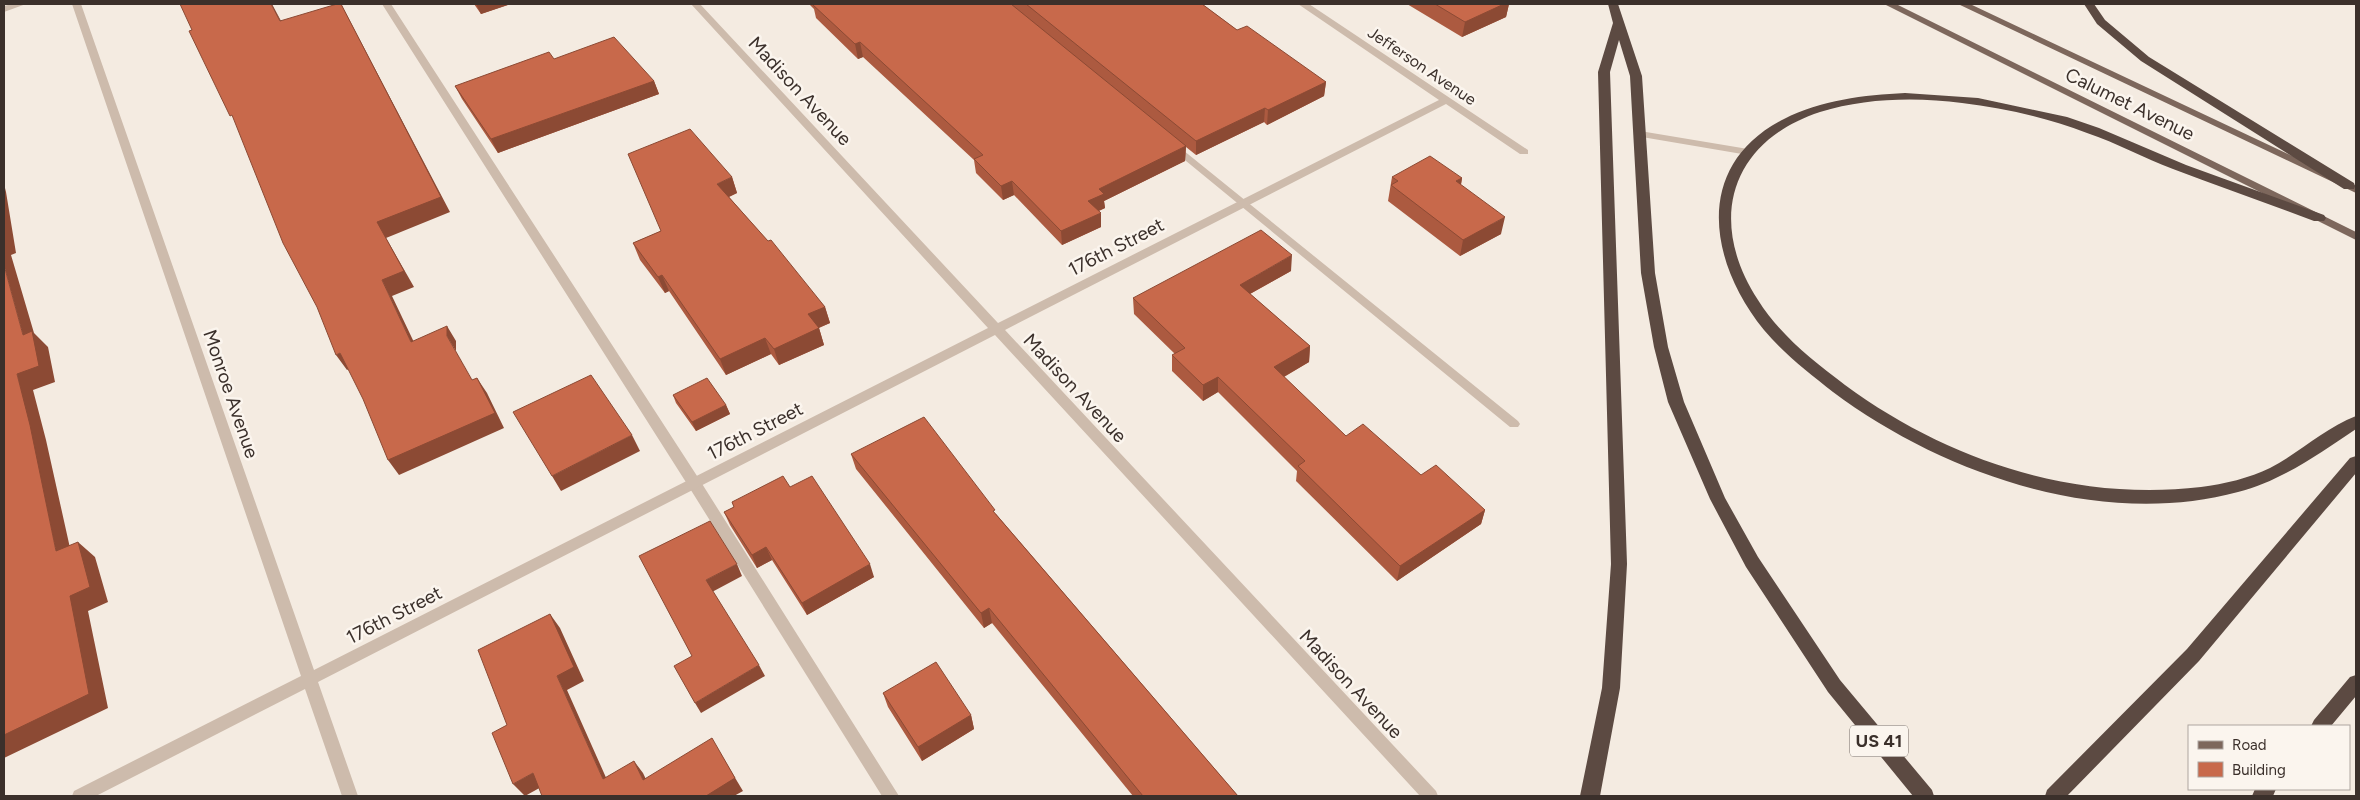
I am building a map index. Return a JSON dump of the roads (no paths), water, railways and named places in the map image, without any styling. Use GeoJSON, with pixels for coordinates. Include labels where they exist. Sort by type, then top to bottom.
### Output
{"type":"FeatureCollection","features":[{"type":"Feature","properties":{"kind":"highway"},"geometry":{"type":"LineString","coordinates":[[1613,4],[1636,76],[1640,134]]}},
{"type":"Feature","properties":{"kind":"highway"},"geometry":{"type":"LineString","coordinates":[[2088,4],[2101,22],[2145,59],[2352,188]]}},
{"type":"Feature","properties":{"kind":"highway"},"geometry":{"type":"LineString","coordinates":[[1590,796],[1611,688],[1619,564],[1604,72],[1618,24]]}},
{"type":"Feature","properties":{"kind":"highway"},"geometry":{"type":"LineString","coordinates":[[2320,218],[2162,160],[2094,131],[2016,108],[1960,99],[1929,97],[1871,99],[1824,108],[1780,125],[1762,137],[1748,152],[1727,186],[1724,206],[1726,245],[1752,303],[1779,338],[1816,371],[1883,418],[1921,440],[1990,470],[2066,488],[2154,498],[2228,488],[2270,475],[2356,422]]}},
{"type":"Feature","properties":{"kind":"highway","name":"US 41"},"geometry":{"type":"LineString","coordinates":[[1640,134],[1648,273],[1661,347],[1676,402],[1718,499],[1752,562],[1834,686],[1925,796]]}},
{"type":"Feature","properties":{"kind":"highway"},"geometry":{"type":"LineString","coordinates":[[2054,796],[2193,655],[2356,462]]}},
{"type":"Feature","properties":{"kind":"highway"},"geometry":{"type":"LineString","coordinates":[[2321,725],[2356,683]]}},
{"type":"Feature","properties":{"kind":"main road","name":"Calumet Avenue"},"geometry":{"type":"LineString","coordinates":[[1889,4],[2356,236]]}},
{"type":"Feature","properties":{"kind":"main road","name":"Calumet Avenue"},"geometry":{"type":"LineString","coordinates":[[1963,4],[2352,188]]}},
{"type":"Feature","properties":{"kind":"street"},"geometry":{"type":"LineString","coordinates":[[4,9],[21,4]]}},
{"type":"Feature","properties":{"kind":"street","name":"Monroe Avenue"},"geometry":{"type":"LineString","coordinates":[[76,4],[350,796]]}},
{"type":"Feature","properties":{"kind":"street"},"geometry":{"type":"LineString","coordinates":[[386,4],[694,483],[891,796]]}},
{"type":"Feature","properties":{"kind":"street","name":"Madison Avenue"},"geometry":{"type":"LineString","coordinates":[[695,4],[995,330],[1430,796]]}},
{"type":"Feature","properties":{"kind":"street","name":"Jefferson Avenue"},"geometry":{"type":"LineString","coordinates":[[1303,4],[1524,152]]}},
{"type":"Feature","properties":{"kind":"street","name":"176th Street"},"geometry":{"type":"LineString","coordinates":[[80,796],[1447,100]]}},
{"type":"Feature","properties":{"kind":"street"},"geometry":{"type":"LineString","coordinates":[[1640,134],[1748,152]]}},
{"type":"Feature","properties":{"kind":"street"},"geometry":{"type":"LineString","coordinates":[[1161,135],[1514,424]]}}]}
